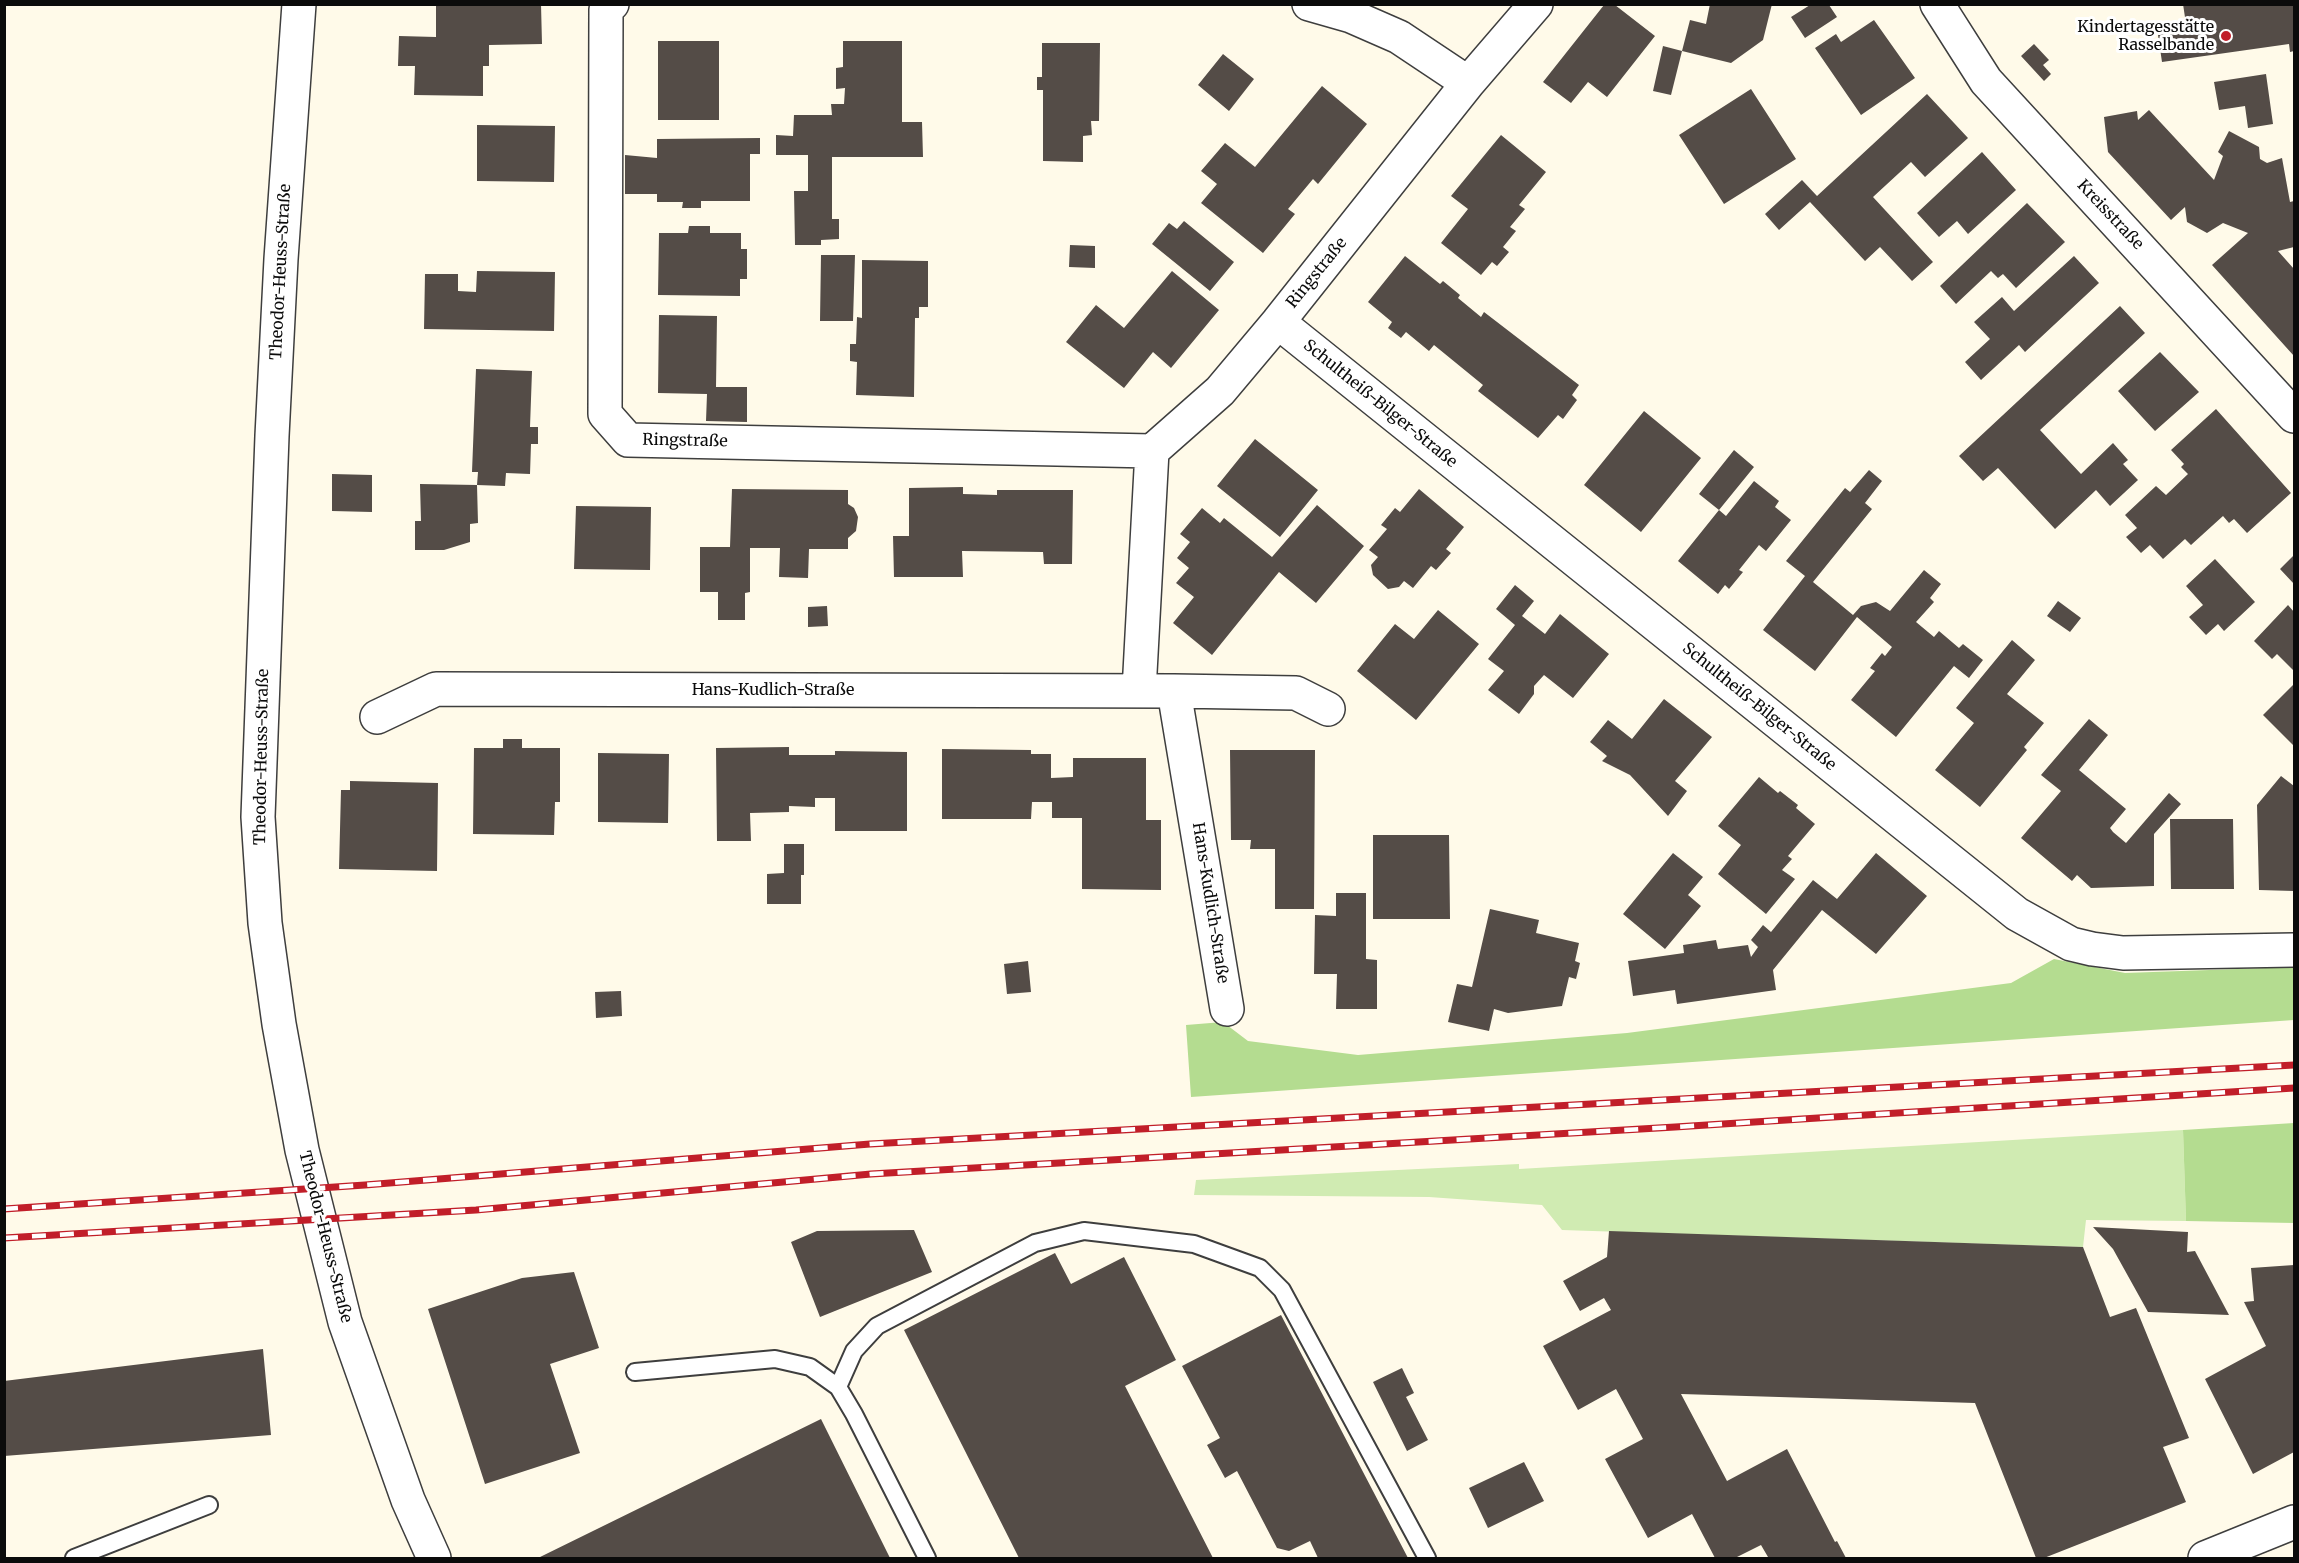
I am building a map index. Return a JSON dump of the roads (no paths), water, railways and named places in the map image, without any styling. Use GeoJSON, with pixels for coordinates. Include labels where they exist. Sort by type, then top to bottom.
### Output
{"type":"FeatureCollection","features":[{"type":"Feature","properties":{"kind":"street","name":"Theodor-Heuss-Straße"},"geometry":{"type":"LineString","coordinates":[[299,4],[281,259],[272,436],[258,817],[265,923],[279,1024],[302,1150],[345,1322],[408,1500],[434,1558]]}},
{"type":"Feature","properties":{"kind":"street","name":"Ringstraße"},"geometry":{"type":"LineString","coordinates":[[612,4],[606,9],[605,414],[628,440],[1152,451],[1220,391],[1278,322],[1468,83],[1536,4]]}},
{"type":"Feature","properties":{"kind":"street"},"geometry":{"type":"LineString","coordinates":[[1309,4],[1351,16],[1399,37],[1468,83]]}},
{"type":"Feature","properties":{"kind":"street","name":"Kreisstraße"},"geometry":{"type":"LineString","coordinates":[[1937,4],[1986,81],[2295,416]]}},
{"type":"Feature","properties":{"kind":"street","name":"Schultheiß-Bilger-Straße"},"geometry":{"type":"LineString","coordinates":[[1278,322],[2017,914],[2072,944],[2092,949],[2123,953],[2295,950]]}},
{"type":"Feature","properties":{"kind":"street"},"geometry":{"type":"LineString","coordinates":[[1139,692],[1152,451]]}},
{"type":"Feature","properties":{"kind":"street","name":"Hans-Kudlich-Straße"},"geometry":{"type":"LineString","coordinates":[[377,717],[436,689],[1296,693],[1328,709]]}},
{"type":"Feature","properties":{"kind":"street","name":"Hans-Kudlich-Straße"},"geometry":{"type":"LineString","coordinates":[[1174,691],[1227,1009]]}},
{"type":"Feature","properties":{"kind":"street"},"geometry":{"type":"LineString","coordinates":[[2205,1558],[2295,1522]]}},
{"type":"Feature","properties":{"kind":"lane"},"geometry":{"type":"LineString","coordinates":[[838,1387],[854,1351],[877,1326],[1035,1243],[1084,1231],[1194,1244],[1260,1268],[1282,1290],[1427,1558]]}},
{"type":"Feature","properties":{"kind":"lane"},"geometry":{"type":"LineString","coordinates":[[635,1372],[775,1359],[810,1367],[838,1387],[927,1558]]}},
{"type":"Feature","properties":{"kind":"lane"},"geometry":{"type":"LineString","coordinates":[[74,1558],[209,1505]]}},
{"type":"Feature","properties":{"kind":"railway"},"geometry":{"type":"LineString","coordinates":[[4,1209],[365,1185],[870,1144],[2294,1065]]}},
{"type":"Feature","properties":{"kind":"railway"},"geometry":{"type":"LineString","coordinates":[[4,1238],[476,1210],[871,1174],[2294,1088]]}},
{"type":"Feature","properties":{"kind":"place","name":"Kindertagesstätte Rasselbande"},"geometry":{"type":"Point","coordinates":[2226,36]}}]}
